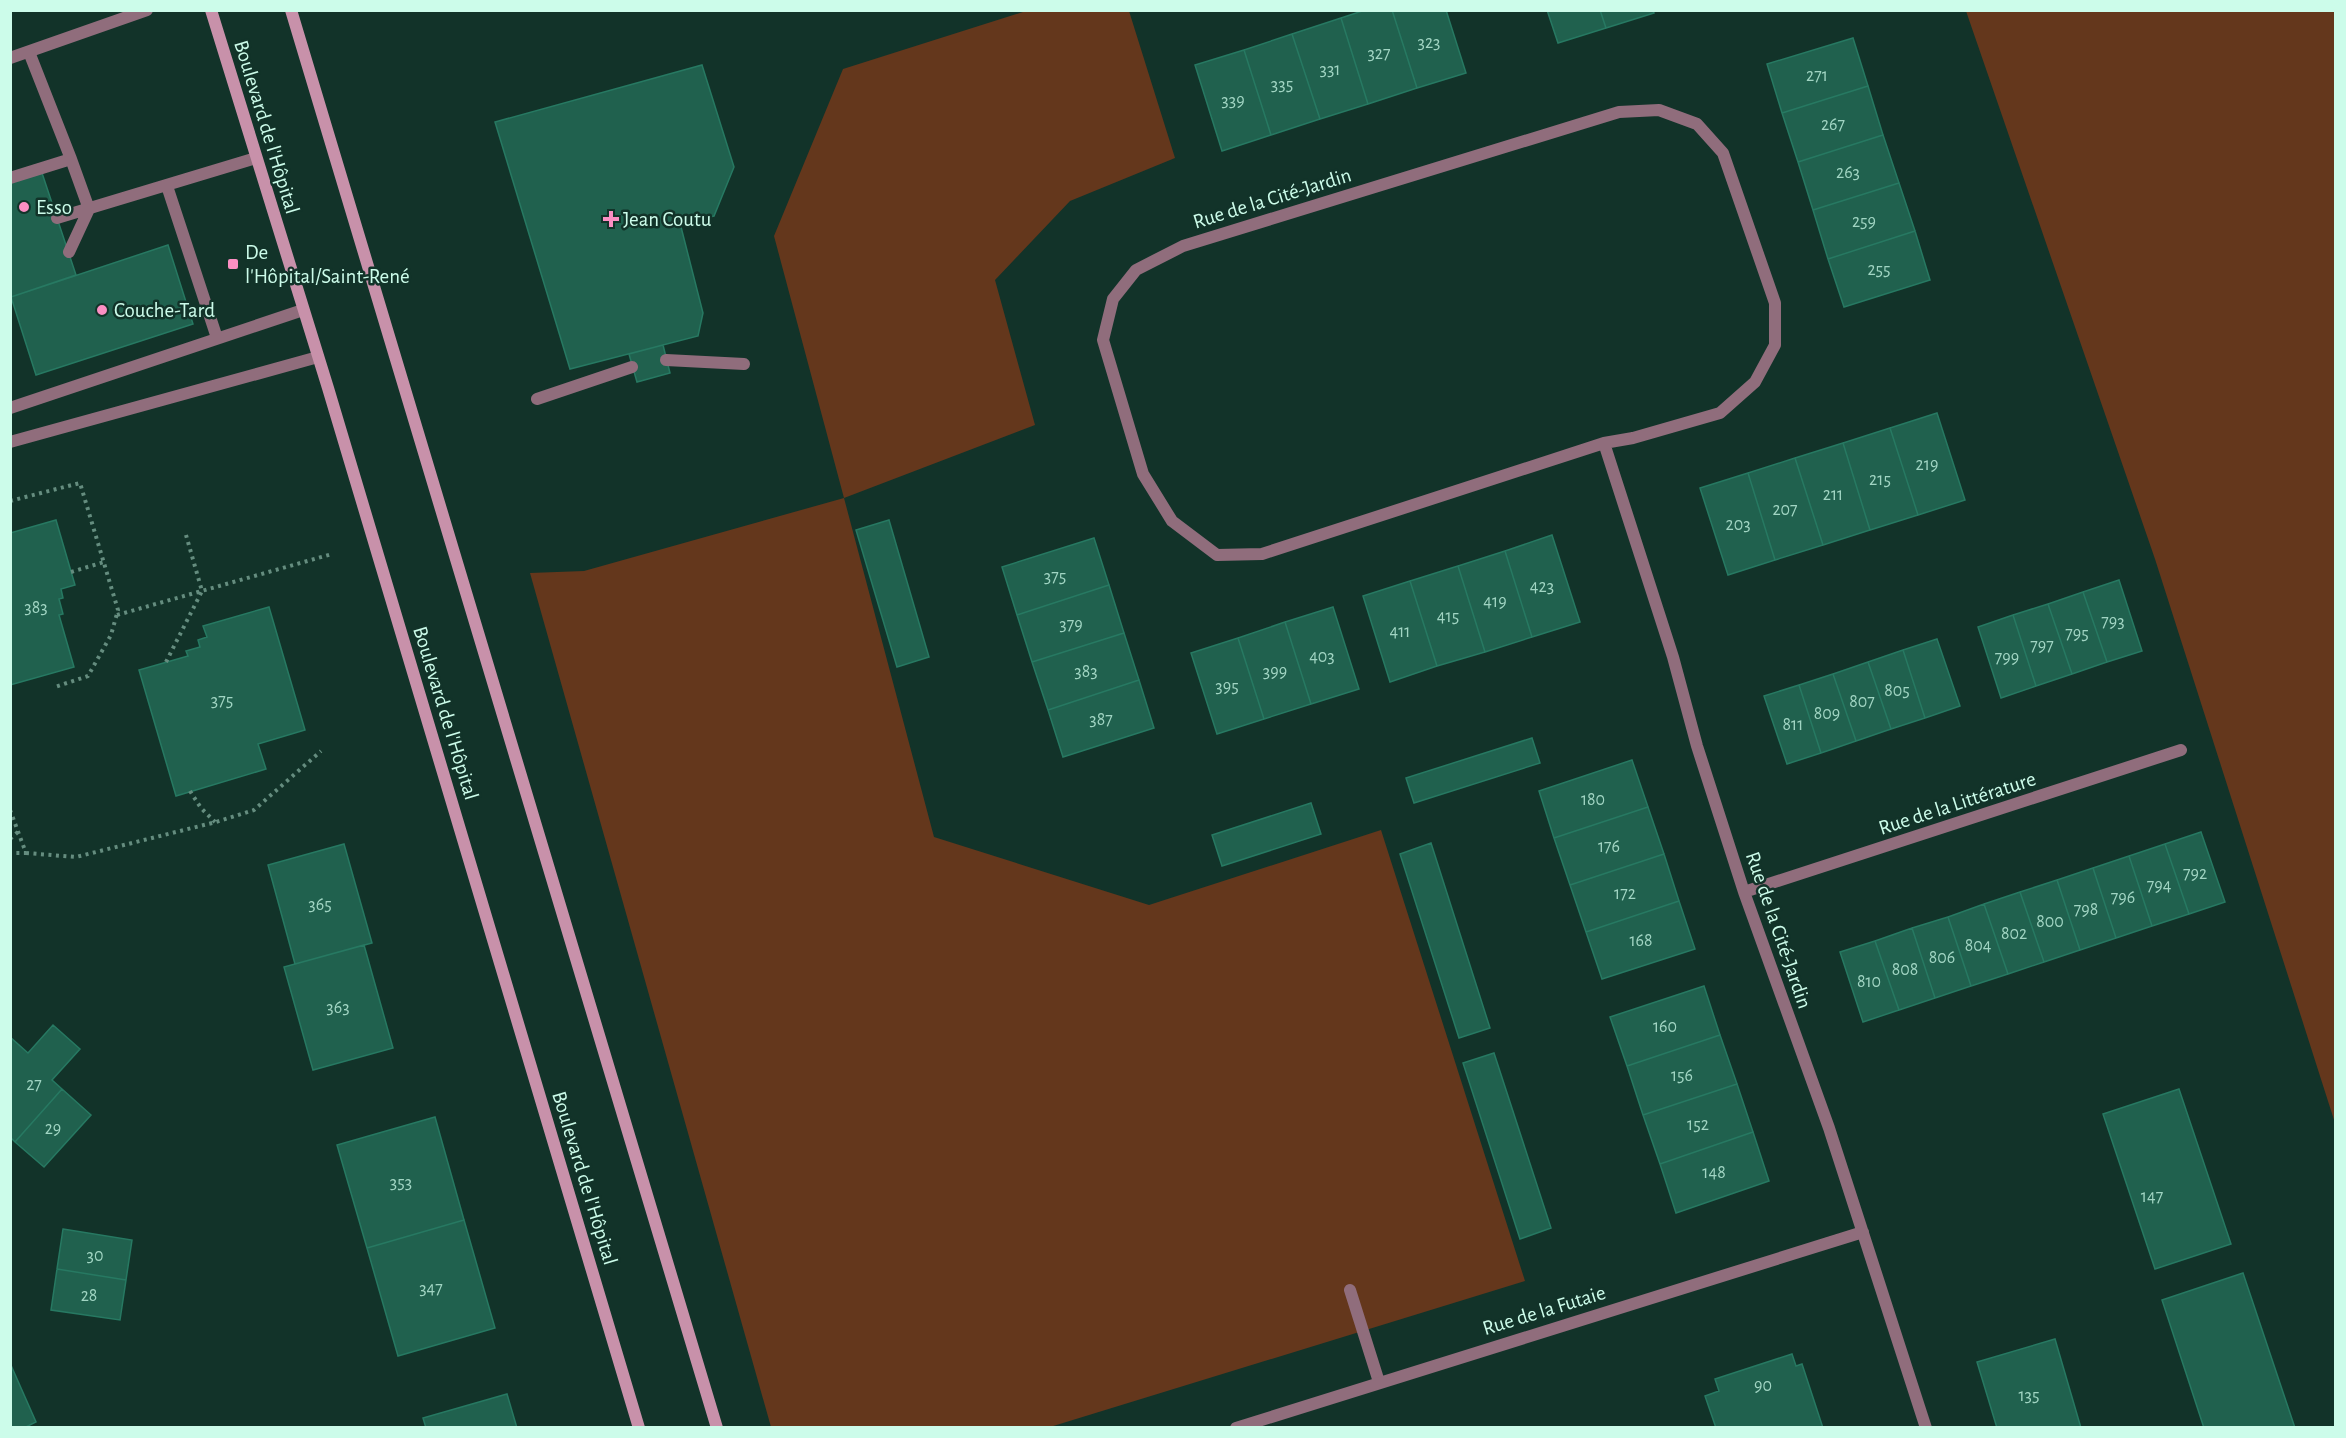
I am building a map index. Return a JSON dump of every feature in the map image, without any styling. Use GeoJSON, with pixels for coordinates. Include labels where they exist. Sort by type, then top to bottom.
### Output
{"type":"FeatureCollection","features":[{"type":"Feature","properties":{"kind":"main road","name":"Boulevard de l'Hôpital"},"geometry":{"type":"LineString","coordinates":[[210,10],[318,357],[639,1428]]}},
{"type":"Feature","properties":{"kind":"main road"},"geometry":{"type":"LineString","coordinates":[[291,10],[717,1428]]}},
{"type":"Feature","properties":{"kind":"street"},"geometry":{"type":"LineString","coordinates":[[10,58],[147,10]]}},
{"type":"Feature","properties":{"kind":"street"},"geometry":{"type":"LineString","coordinates":[[28,52],[89,209],[69,252]]}},
{"type":"Feature","properties":{"kind":"street","name":"Rue de la Cité-Jardin"},"geometry":{"type":"LineString","coordinates":[[1659,110],[1697,124],[1723,153],[1775,303],[1775,345],[1755,382],[1720,413],[1633,438],[1604,442],[1262,554],[1217,555],[1172,521],[1143,474],[1103,340],[1113,299],[1136,270],[1182,246],[1619,112],[1659,110]]}},
{"type":"Feature","properties":{"kind":"street"},"geometry":{"type":"LineString","coordinates":[[57,218],[256,158]]}},
{"type":"Feature","properties":{"kind":"street"},"geometry":{"type":"LineString","coordinates":[[10,178],[70,159]]}},
{"type":"Feature","properties":{"kind":"street"},"geometry":{"type":"LineString","coordinates":[[167,186],[217,338]]}},
{"type":"Feature","properties":{"kind":"street"},"geometry":{"type":"LineString","coordinates":[[10,408],[303,310]]}},
{"type":"Feature","properties":{"kind":"street"},"geometry":{"type":"LineString","coordinates":[[10,442],[318,357]]}},
{"type":"Feature","properties":{"kind":"street"},"geometry":{"type":"LineString","coordinates":[[666,360],[744,364]]}},
{"type":"Feature","properties":{"kind":"street"},"geometry":{"type":"LineString","coordinates":[[537,399],[633,367]]}},
{"type":"Feature","properties":{"kind":"street","name":"Rue de la Cité-Jardin"},"geometry":{"type":"LineString","coordinates":[[1604,442],[1674,657],[1697,746],[1744,892],[1829,1128],[1926,1428]]}},
{"type":"Feature","properties":{"kind":"street","name":"Rue de la Littérature"},"geometry":{"type":"LineString","coordinates":[[1744,892],[2181,750]]}},
{"type":"Feature","properties":{"kind":"street","name":"Rue de la Futaie"},"geometry":{"type":"LineString","coordinates":[[1236,1428],[1863,1232]]}},
{"type":"Feature","properties":{"kind":"street"},"geometry":{"type":"LineString","coordinates":[[1350,1290],[1379,1382]]}},
{"type":"Feature","properties":{"kind":"path"},"geometry":{"type":"LineString","coordinates":[[10,501],[80,483],[118,610],[111,635],[88,676],[55,687]]}},
{"type":"Feature","properties":{"kind":"path"},"geometry":{"type":"LineString","coordinates":[[166,662],[202,591],[186,535]]}},
{"type":"Feature","properties":{"kind":"path"},"geometry":{"type":"LineString","coordinates":[[117,615],[332,554]]}},
{"type":"Feature","properties":{"kind":"path"},"geometry":{"type":"LineString","coordinates":[[71,572],[104,562]]}},
{"type":"Feature","properties":{"kind":"path"},"geometry":{"type":"LineString","coordinates":[[10,853],[76,857],[216,822],[254,810],[321,751]]}},
{"type":"Feature","properties":{"kind":"path"},"geometry":{"type":"LineString","coordinates":[[190,791],[201,808],[216,822]]}},
{"type":"Feature","properties":{"kind":"path"},"geometry":{"type":"LineString","coordinates":[[10,810],[26,854]]}},
{"type":"Feature","properties":{"kind":"path"},"geometry":{"type":"LineString","coordinates":[[10,839],[18,832]]}},
{"type":"Feature","properties":{"kind":"shaded area"},"geometry":{"type":"Polygon","coordinates":[[[1026,11],[1129,11],[1175,158],[1070,201],[995,280],[1035,425],[844,498],[774,236],[843,69],[1026,11]]]}},
{"type":"Feature","properties":{"kind":"shaded area"},"geometry":{"type":"Polygon","coordinates":[[[1966,11],[2335,11],[2335,1123],[2155,559],[1966,11]]]}},
{"type":"Feature","properties":{"kind":"shaded area"},"geometry":{"type":"Polygon","coordinates":[[[844,498],[934,837],[1149,905],[1381,830],[1525,1281],[1050,1427],[771,1427],[530,573],[584,571],[844,498]]]}},
{"type":"Feature","properties":{"kind":"building"},"geometry":{"type":"Polygon","coordinates":[[[1365,10],[1392,10],[1417,88],[1368,104],[1341,18],[1365,10]]]}},
{"type":"Feature","properties":{"kind":"building"},"geometry":{"type":"Polygon","coordinates":[[[1392,10],[1446,10],[1466,73],[1417,88],[1392,10]]]}},
{"type":"Feature","properties":{"kind":"building"},"geometry":{"type":"Polygon","coordinates":[[[1547,10],[1600,10],[1606,28],[1558,43],[1547,10]]]}},
{"type":"Feature","properties":{"kind":"building"},"geometry":{"type":"Polygon","coordinates":[[[1600,10],[1653,10],[1654,13],[1606,28],[1600,10]]]}},
{"type":"Feature","properties":{"kind":"building"},"geometry":{"type":"Polygon","coordinates":[[[1341,18],[1368,104],[1320,119],[1292,34],[1341,18]]]}},
{"type":"Feature","properties":{"kind":"building"},"geometry":{"type":"Polygon","coordinates":[[[1292,34],[1320,119],[1271,135],[1244,50],[1292,34]]]}},
{"type":"Feature","properties":{"kind":"building"},"geometry":{"type":"Polygon","coordinates":[[[1853,38],[1868,86],[1782,113],[1767,64],[1853,38]]]}},
{"type":"Feature","properties":{"kind":"building"},"geometry":{"type":"Polygon","coordinates":[[[1244,50],[1271,135],[1222,151],[1195,65],[1244,50]]]}},
{"type":"Feature","properties":{"kind":"building","name":"Jean Coutu"},"geometry":{"type":"Polygon","coordinates":[[[702,65],[734,167],[714,216],[680,223],[703,313],[698,336],[570,369],[495,122],[702,65]]]}},
{"type":"Feature","properties":{"kind":"building"},"geometry":{"type":"Polygon","coordinates":[[[1868,86],[1883,135],[1798,162],[1782,113],[1868,86]]]}},
{"type":"Feature","properties":{"kind":"building"},"geometry":{"type":"Polygon","coordinates":[[[1883,135],[1899,183],[1813,210],[1798,162],[1883,135]]]}},
{"type":"Feature","properties":{"kind":"building"},"geometry":{"type":"Polygon","coordinates":[[[42,173],[76,275],[11,297],[10,183],[42,173]]]}},
{"type":"Feature","properties":{"kind":"building"},"geometry":{"type":"Polygon","coordinates":[[[1899,183],[1915,231],[1828,259],[1813,210],[1899,183]]]}},
{"type":"Feature","properties":{"kind":"building"},"geometry":{"type":"Polygon","coordinates":[[[1915,231],[1930,280],[1844,307],[1828,259],[1915,231]]]}},
{"type":"Feature","properties":{"kind":"building","name":"Couche-Tard"},"geometry":{"type":"Polygon","coordinates":[[[168,245],[193,324],[36,375],[11,297],[168,245]]]}},
{"type":"Feature","properties":{"kind":"building"},"geometry":{"type":"Polygon","coordinates":[[[663,345],[670,373],[637,382],[629,354],[663,345]]]}},
{"type":"Feature","properties":{"kind":"building"},"geometry":{"type":"Polygon","coordinates":[[[1937,413],[1965,500],[1918,515],[1890,428],[1937,413]]]}},
{"type":"Feature","properties":{"kind":"building"},"geometry":{"type":"Polygon","coordinates":[[[1890,428],[1918,515],[1870,530],[1843,443],[1890,428]]]}},
{"type":"Feature","properties":{"kind":"building"},"geometry":{"type":"Polygon","coordinates":[[[1843,443],[1870,530],[1823,545],[1795,458],[1843,443]]]}},
{"type":"Feature","properties":{"kind":"building"},"geometry":{"type":"Polygon","coordinates":[[[1795,458],[1823,545],[1775,560],[1748,473],[1795,458]]]}},
{"type":"Feature","properties":{"kind":"building"},"geometry":{"type":"Polygon","coordinates":[[[1748,473],[1775,560],[1728,575],[1700,488],[1748,473]]]}},
{"type":"Feature","properties":{"kind":"building"},"geometry":{"type":"Polygon","coordinates":[[[56,520],[75,585],[61,589],[63,598],[59,599],[63,614],[59,615],[74,667],[10,685],[10,533],[56,520]]]}},
{"type":"Feature","properties":{"kind":"building"},"geometry":{"type":"Polygon","coordinates":[[[889,520],[929,657],[897,667],[856,530],[889,520]]]}},
{"type":"Feature","properties":{"kind":"building"},"geometry":{"type":"Polygon","coordinates":[[[1552,535],[1580,622],[1532,637],[1505,551],[1552,535]]]}},
{"type":"Feature","properties":{"kind":"building"},"geometry":{"type":"Polygon","coordinates":[[[1094,538],[1109,585],[1017,615],[1002,567],[1094,538]]]}},
{"type":"Feature","properties":{"kind":"building"},"geometry":{"type":"Polygon","coordinates":[[[1505,551],[1532,637],[1485,652],[1458,566],[1505,551]]]}},
{"type":"Feature","properties":{"kind":"building"},"geometry":{"type":"Polygon","coordinates":[[[1458,566],[1485,652],[1437,666],[1410,581],[1458,566]]]}},
{"type":"Feature","properties":{"kind":"building"},"geometry":{"type":"Polygon","coordinates":[[[2119,580],[2142,651],[2107,662],[2083,592],[2119,580]]]}},
{"type":"Feature","properties":{"kind":"building"},"geometry":{"type":"Polygon","coordinates":[[[1410,581],[1437,666],[1390,682],[1363,596],[1410,581]]]}},
{"type":"Feature","properties":{"kind":"building"},"geometry":{"type":"Polygon","coordinates":[[[1109,585],[1124,633],[1032,662],[1017,615],[1109,585]]]}},
{"type":"Feature","properties":{"kind":"building"},"geometry":{"type":"Polygon","coordinates":[[[2083,592],[2107,662],[2072,674],[2048,604],[2083,592]]]}},
{"type":"Feature","properties":{"kind":"building"},"geometry":{"type":"Polygon","coordinates":[[[2048,604],[2072,674],[2036,686],[2013,615],[2048,604]]]}},
{"type":"Feature","properties":{"kind":"building"},"geometry":{"type":"Polygon","coordinates":[[[269,607],[305,730],[258,744],[266,769],[176,796],[139,670],[188,656],[186,651],[200,647],[198,640],[207,637],[203,626],[269,607]]]}},
{"type":"Feature","properties":{"kind":"building"},"geometry":{"type":"Polygon","coordinates":[[[1333,607],[1359,689],[1311,704],[1285,622],[1333,607]]]}},
{"type":"Feature","properties":{"kind":"building"},"geometry":{"type":"Polygon","coordinates":[[[2013,615],[2036,686],[2001,698],[1978,627],[2013,615]]]}},
{"type":"Feature","properties":{"kind":"building"},"geometry":{"type":"Polygon","coordinates":[[[1285,622],[1311,704],[1264,719],[1238,638],[1285,622]]]}},
{"type":"Feature","properties":{"kind":"building"},"geometry":{"type":"Polygon","coordinates":[[[1124,633],[1139,680],[1048,710],[1032,662],[1124,633]]]}},
{"type":"Feature","properties":{"kind":"building"},"geometry":{"type":"Polygon","coordinates":[[[1238,638],[1264,719],[1217,734],[1191,653],[1238,638]]]}},
{"type":"Feature","properties":{"kind":"building"},"geometry":{"type":"Polygon","coordinates":[[[1937,639],[1960,706],[1925,718],[1903,650],[1937,639]]]}},
{"type":"Feature","properties":{"kind":"building"},"geometry":{"type":"Polygon","coordinates":[[[1903,650],[1925,718],[1891,729],[1868,662],[1903,650]]]}},
{"type":"Feature","properties":{"kind":"building"},"geometry":{"type":"Polygon","coordinates":[[[1868,662],[1891,729],[1856,741],[1833,674],[1868,662]]]}},
{"type":"Feature","properties":{"kind":"building"},"geometry":{"type":"Polygon","coordinates":[[[1833,674],[1856,741],[1821,753],[1799,685],[1833,674]]]}},
{"type":"Feature","properties":{"kind":"building"},"geometry":{"type":"Polygon","coordinates":[[[1139,680],[1154,728],[1063,757],[1048,710],[1139,680]]]}},
{"type":"Feature","properties":{"kind":"building"},"geometry":{"type":"Polygon","coordinates":[[[1799,685],[1821,753],[1787,764],[1764,696],[1799,685]]]}},
{"type":"Feature","properties":{"kind":"building"},"geometry":{"type":"Polygon","coordinates":[[[1532,738],[1540,763],[1414,803],[1406,778],[1532,738]]]}},
{"type":"Feature","properties":{"kind":"building"},"geometry":{"type":"Polygon","coordinates":[[[1632,760],[1648,807],[1554,838],[1539,791],[1632,760]]]}},
{"type":"Feature","properties":{"kind":"building"},"geometry":{"type":"Polygon","coordinates":[[[1311,803],[1321,834],[1222,866],[1212,835],[1311,803]]]}},
{"type":"Feature","properties":{"kind":"building"},"geometry":{"type":"Polygon","coordinates":[[[1648,807],[1664,854],[1570,885],[1554,838],[1648,807]]]}},
{"type":"Feature","properties":{"kind":"building"},"geometry":{"type":"Polygon","coordinates":[[[2201,832],[2225,902],[2189,914],[2165,844],[2201,832]]]}},
{"type":"Feature","properties":{"kind":"building"},"geometry":{"type":"Polygon","coordinates":[[[1431,843],[1490,1028],[1459,1038],[1400,854],[1431,843]]]}},
{"type":"Feature","properties":{"kind":"building"},"geometry":{"type":"Polygon","coordinates":[[[344,844],[372,943],[295,964],[268,865],[344,844]]]}},
{"type":"Feature","properties":{"kind":"building"},"geometry":{"type":"Polygon","coordinates":[[[2165,844],[2189,914],[2152,926],[2129,856],[2165,844]]]}},
{"type":"Feature","properties":{"kind":"building"},"geometry":{"type":"Polygon","coordinates":[[[1664,854],[1679,901],[1586,932],[1570,885],[1664,854]]]}},
{"type":"Feature","properties":{"kind":"building"},"geometry":{"type":"Polygon","coordinates":[[[2129,856],[2152,926],[2116,938],[2093,868],[2129,856]]]}},
{"type":"Feature","properties":{"kind":"building"},"geometry":{"type":"Polygon","coordinates":[[[2093,868],[2116,938],[2080,950],[2057,880],[2093,868]]]}},
{"type":"Feature","properties":{"kind":"building"},"geometry":{"type":"Polygon","coordinates":[[[2057,880],[2080,950],[2044,962],[2020,892],[2057,880]]]}},
{"type":"Feature","properties":{"kind":"building"},"geometry":{"type":"Polygon","coordinates":[[[2020,892],[2044,962],[2008,974],[1984,904],[2020,892]]]}},
{"type":"Feature","properties":{"kind":"building"},"geometry":{"type":"Polygon","coordinates":[[[1679,901],[1695,949],[1602,979],[1586,932],[1679,901]]]}},
{"type":"Feature","properties":{"kind":"building"},"geometry":{"type":"Polygon","coordinates":[[[1984,904],[2008,974],[1971,986],[1948,917],[1984,904]]]}},
{"type":"Feature","properties":{"kind":"building"},"geometry":{"type":"Polygon","coordinates":[[[1948,917],[1971,986],[1935,998],[1912,928],[1948,917]]]}},
{"type":"Feature","properties":{"kind":"building"},"geometry":{"type":"Polygon","coordinates":[[[1912,928],[1935,998],[1899,1010],[1875,941],[1912,928]]]}},
{"type":"Feature","properties":{"kind":"building"},"geometry":{"type":"Polygon","coordinates":[[[1875,941],[1899,1010],[1863,1022],[1840,952],[1875,941]]]}},
{"type":"Feature","properties":{"kind":"building"},"geometry":{"type":"Polygon","coordinates":[[[364,945],[393,1048],[313,1070],[284,967],[364,945]]]}},
{"type":"Feature","properties":{"kind":"building"},"geometry":{"type":"Polygon","coordinates":[[[1704,986],[1720,1035],[1627,1066],[1610,1017],[1704,986]]]}},
{"type":"Feature","properties":{"kind":"building"},"geometry":{"type":"Polygon","coordinates":[[[53,1025],[80,1049],[52,1080],[62,1089],[15,1142],[10,1137],[10,1037],[28,1053],[53,1025]]]}},
{"type":"Feature","properties":{"kind":"building"},"geometry":{"type":"Polygon","coordinates":[[[1720,1035],[1737,1084],[1643,1115],[1627,1066],[1720,1035]]]}},
{"type":"Feature","properties":{"kind":"building"},"geometry":{"type":"Polygon","coordinates":[[[1494,1053],[1551,1228],[1520,1239],[1463,1063],[1494,1053]]]}},
{"type":"Feature","properties":{"kind":"building"},"geometry":{"type":"Polygon","coordinates":[[[1737,1084],[1753,1132],[1660,1164],[1643,1115],[1737,1084]]]}},
{"type":"Feature","properties":{"kind":"building"},"geometry":{"type":"Polygon","coordinates":[[[62,1089],[91,1115],[44,1167],[15,1142],[62,1089]]]}},
{"type":"Feature","properties":{"kind":"building"},"geometry":{"type":"Polygon","coordinates":[[[2179,1089],[2231,1244],[2155,1269],[2103,1114],[2179,1089]]]}},
{"type":"Feature","properties":{"kind":"building"},"geometry":{"type":"Polygon","coordinates":[[[435,1117],[464,1220],[367,1248],[337,1145],[435,1117]]]}},
{"type":"Feature","properties":{"kind":"building"},"geometry":{"type":"Polygon","coordinates":[[[1753,1132],[1769,1181],[1676,1213],[1660,1164],[1753,1132]]]}},
{"type":"Feature","properties":{"kind":"building"},"geometry":{"type":"Polygon","coordinates":[[[464,1220],[495,1328],[398,1356],[367,1248],[464,1220]]]}},
{"type":"Feature","properties":{"kind":"building"},"geometry":{"type":"Polygon","coordinates":[[[63,1229],[132,1240],[126,1280],[57,1269],[63,1229]]]}},
{"type":"Feature","properties":{"kind":"building"},"geometry":{"type":"Polygon","coordinates":[[[57,1269],[126,1280],[120,1320],[51,1310],[57,1269]]]}},
{"type":"Feature","properties":{"kind":"building"},"geometry":{"type":"Polygon","coordinates":[[[2243,1273],[2295,1428],[2204,1428],[2162,1300],[2243,1273]]]}},
{"type":"Feature","properties":{"kind":"building"},"geometry":{"type":"Polygon","coordinates":[[[2055,1339],[2081,1428],[1997,1428],[1977,1362],[2055,1339]]]}},
{"type":"Feature","properties":{"kind":"building"},"geometry":{"type":"Polygon","coordinates":[[[1792,1354],[1796,1366],[1802,1364],[1823,1428],[1716,1428],[1705,1396],[1719,1391],[1715,1379],[1792,1354]]]}},
{"type":"Feature","properties":{"kind":"building"},"geometry":{"type":"Polygon","coordinates":[[[10,1363],[36,1422],[24,1428],[10,1428],[10,1363]]]}},
{"type":"Feature","properties":{"kind":"building"},"geometry":{"type":"Polygon","coordinates":[[[507,1394],[517,1428],[426,1428],[423,1418],[507,1394]]]}},
{"type":"Feature","properties":{"kind":"place","name":"Esso"},"geometry":{"type":"Point","coordinates":[24,207]}},
{"type":"Feature","properties":{"kind":"place","name":"Jean Coutu"},"geometry":{"type":"Point","coordinates":[611,219]}},
{"type":"Feature","properties":{"kind":"place","name":"De l'Hôpital/Saint-René"},"geometry":{"type":"Point","coordinates":[233,264]}},
{"type":"Feature","properties":{"kind":"place","name":"Couche-Tard"},"geometry":{"type":"Point","coordinates":[102,310]}}]}
